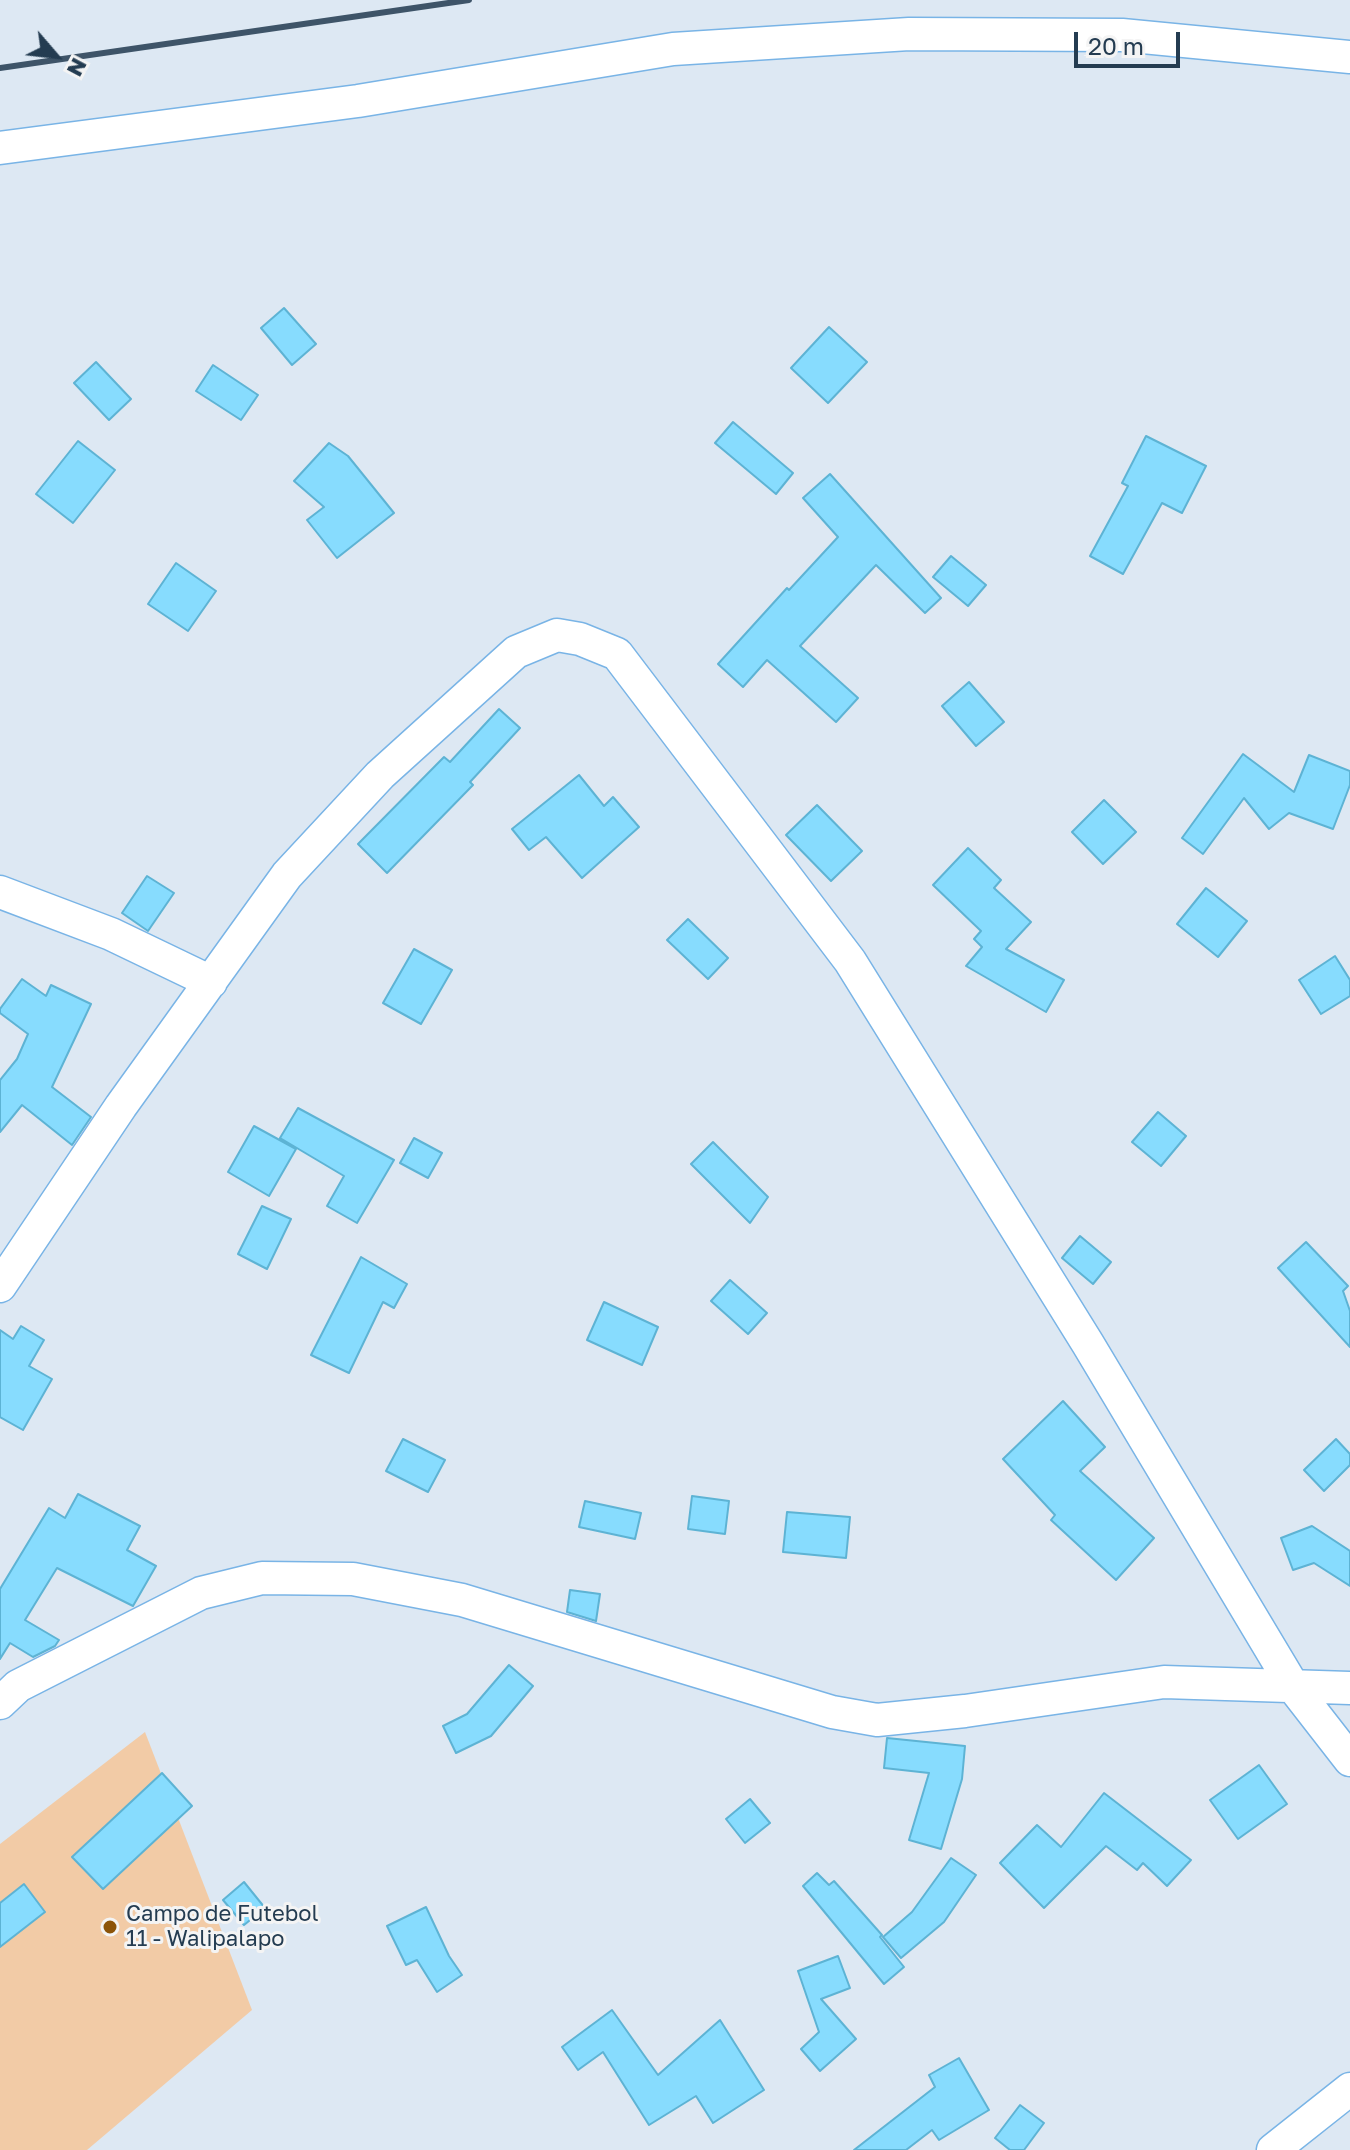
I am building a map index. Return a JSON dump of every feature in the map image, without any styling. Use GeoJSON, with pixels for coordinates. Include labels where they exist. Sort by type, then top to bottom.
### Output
{"type":"FeatureCollection","features":[{"type":"Feature","properties":{"kind":"street"},"geometry":{"type":"LineString","coordinates":[[0,148],[358,101],[673,49],[909,34],[1107,35],[1350,57]]}},
{"type":"Feature","properties":{"kind":"street"},"geometry":{"type":"LineString","coordinates":[[0,1286],[121,1106],[297,864],[380,775],[516,652],[557,635],[580,639],[617,654],[850,961],[1088,1344],[1294,1688],[1350,1760]]}},
{"type":"Feature","properties":{"kind":"street"},"geometry":{"type":"LineString","coordinates":[[0,892],[111,934],[211,982]]}},
{"type":"Feature","properties":{"kind":"street"},"geometry":{"type":"LineString","coordinates":[[0,1703],[18,1686],[201,1593],[262,1578],[353,1579],[462,1600],[832,1712],[877,1720],[965,1711],[1164,1682],[1350,1688]]}},
{"type":"Feature","properties":{"kind":"street"},"geometry":{"type":"LineString","coordinates":[[1273,2150],[1350,2089]]}},
{"type":"Feature","properties":{"kind":"shaded area","name":"Campo de Futebol 11 - Walipalapo"},"geometry":{"type":"Polygon","coordinates":[[[145,1732],[252,2010],[87,2150],[0,2150],[0,1844],[145,1732]]]}},
{"type":"Feature","properties":{"kind":"building"},"geometry":{"type":"Polygon","coordinates":[[[284,308],[316,344],[292,365],[261,328],[284,308]]]}},
{"type":"Feature","properties":{"kind":"building"},"geometry":{"type":"Polygon","coordinates":[[[829,327],[867,362],[828,403],[791,368],[829,327]]]}},
{"type":"Feature","properties":{"kind":"building"},"geometry":{"type":"Polygon","coordinates":[[[96,362],[131,399],[109,420],[74,383],[96,362]]]}},
{"type":"Feature","properties":{"kind":"building"},"geometry":{"type":"Polygon","coordinates":[[[213,365],[258,395],[241,420],[196,391],[213,365]]]}},
{"type":"Feature","properties":{"kind":"building"},"geometry":{"type":"Polygon","coordinates":[[[733,422],[793,473],[776,494],[715,443],[733,422]]]}},
{"type":"Feature","properties":{"kind":"building"},"geometry":{"type":"Polygon","coordinates":[[[1146,436],[1206,466],[1182,513],[1162,503],[1123,574],[1090,556],[1128,486],[1122,483],[1146,436]]]}},
{"type":"Feature","properties":{"kind":"building"},"geometry":{"type":"Polygon","coordinates":[[[78,441],[115,470],[73,523],[36,494],[78,441]]]}},
{"type":"Feature","properties":{"kind":"building"},"geometry":{"type":"Polygon","coordinates":[[[329,443],[348,456],[394,513],[337,558],[307,520],[324,507],[294,481],[329,443]]]}},
{"type":"Feature","properties":{"kind":"building"},"geometry":{"type":"Polygon","coordinates":[[[830,474],[941,598],[925,613],[876,565],[800,646],[858,698],[836,722],[767,660],[743,687],[718,664],[838,537],[803,498],[830,474]]]}},
{"type":"Feature","properties":{"kind":"building"},"geometry":{"type":"Polygon","coordinates":[[[951,556],[986,585],[968,606],[933,577],[951,556]]]}},
{"type":"Feature","properties":{"kind":"building"},"geometry":{"type":"Polygon","coordinates":[[[176,563],[216,591],[188,631],[148,604],[176,563]]]}},
{"type":"Feature","properties":{"kind":"building"},"geometry":{"type":"Polygon","coordinates":[[[969,682],[1004,722],[976,746],[942,706],[969,682]]]}},
{"type":"Feature","properties":{"kind":"building"},"geometry":{"type":"Polygon","coordinates":[[[499,709],[520,728],[470,782],[473,785],[387,873],[358,844],[444,757],[450,762],[499,709]]]}},
{"type":"Feature","properties":{"kind":"building"},"geometry":{"type":"Polygon","coordinates":[[[1243,754],[1294,792],[1309,755],[1350,771],[1350,785],[1333,829],[1289,813],[1269,829],[1244,798],[1203,854],[1182,838],[1243,754]]]}},
{"type":"Feature","properties":{"kind":"building"},"geometry":{"type":"Polygon","coordinates":[[[579,775],[604,806],[613,797],[639,827],[582,878],[546,837],[529,850],[512,829],[579,775]]]}},
{"type":"Feature","properties":{"kind":"building"},"geometry":{"type":"Polygon","coordinates":[[[1104,800],[1136,832],[1103,864],[1072,832],[1104,800]]]}},
{"type":"Feature","properties":{"kind":"building"},"geometry":{"type":"Polygon","coordinates":[[[817,805],[862,851],[831,881],[786,835],[817,805]]]}},
{"type":"Feature","properties":{"kind":"building"},"geometry":{"type":"Polygon","coordinates":[[[968,848],[1001,880],[994,888],[1031,922],[1006,949],[1064,980],[1046,1012],[966,966],[982,947],[974,939],[981,931],[933,885],[968,848]]]}},
{"type":"Feature","properties":{"kind":"building"},"geometry":{"type":"Polygon","coordinates":[[[147,876],[174,893],[148,931],[122,913],[147,876]]]}},
{"type":"Feature","properties":{"kind":"building"},"geometry":{"type":"Polygon","coordinates":[[[1206,888],[1247,921],[1218,957],[1177,924],[1206,888]]]}},
{"type":"Feature","properties":{"kind":"building"},"geometry":{"type":"Polygon","coordinates":[[[688,919],[728,958],[708,979],[667,940],[688,919]]]}},
{"type":"Feature","properties":{"kind":"building"},"geometry":{"type":"Polygon","coordinates":[[[414,949],[452,970],[421,1024],[383,1003],[414,949]]]}},
{"type":"Feature","properties":{"kind":"building"},"geometry":{"type":"Polygon","coordinates":[[[1335,956],[1350,980],[1350,996],[1321,1014],[1299,980],[1335,956]]]}},
{"type":"Feature","properties":{"kind":"building"},"geometry":{"type":"Polygon","coordinates":[[[22,979],[46,996],[51,985],[91,1004],[52,1087],[91,1117],[72,1145],[22,1105],[0,1132],[0,1080],[17,1059],[28,1034],[0,1013],[0,1009],[22,979]]]}},
{"type":"Feature","properties":{"kind":"building"},"geometry":{"type":"Polygon","coordinates":[[[298,1108],[394,1160],[357,1223],[327,1206],[344,1176],[280,1138],[298,1108]]]}},
{"type":"Feature","properties":{"kind":"building"},"geometry":{"type":"Polygon","coordinates":[[[1158,1112],[1186,1136],[1161,1166],[1132,1142],[1158,1112]]]}},
{"type":"Feature","properties":{"kind":"building"},"geometry":{"type":"Polygon","coordinates":[[[254,1126],[296,1149],[269,1196],[228,1172],[254,1126]]]}},
{"type":"Feature","properties":{"kind":"building"},"geometry":{"type":"Polygon","coordinates":[[[414,1138],[442,1153],[428,1178],[400,1163],[414,1138]]]}},
{"type":"Feature","properties":{"kind":"building"},"geometry":{"type":"Polygon","coordinates":[[[713,1142],[768,1197],[750,1223],[691,1164],[713,1142]]]}},
{"type":"Feature","properties":{"kind":"building"},"geometry":{"type":"Polygon","coordinates":[[[262,1206],[291,1219],[267,1269],[238,1254],[262,1206]]]}},
{"type":"Feature","properties":{"kind":"building"},"geometry":{"type":"Polygon","coordinates":[[[1080,1236],[1111,1262],[1093,1284],[1062,1258],[1080,1236]]]}},
{"type":"Feature","properties":{"kind":"building"},"geometry":{"type":"Polygon","coordinates":[[[1306,1242],[1348,1286],[1343,1291],[1350,1311],[1350,1347],[1278,1268],[1306,1242]]]}},
{"type":"Feature","properties":{"kind":"building"},"geometry":{"type":"Polygon","coordinates":[[[361,1257],[407,1284],[394,1308],[383,1302],[349,1373],[311,1355],[361,1257]]]}},
{"type":"Feature","properties":{"kind":"building"},"geometry":{"type":"Polygon","coordinates":[[[730,1280],[767,1313],[748,1334],[711,1301],[730,1280]]]}},
{"type":"Feature","properties":{"kind":"building"},"geometry":{"type":"Polygon","coordinates":[[[604,1302],[658,1327],[642,1365],[587,1340],[604,1302]]]}},
{"type":"Feature","properties":{"kind":"building"},"geometry":{"type":"Polygon","coordinates":[[[21,1326],[44,1340],[29,1366],[52,1379],[23,1430],[0,1417],[0,1330],[13,1339],[21,1326]]]}},
{"type":"Feature","properties":{"kind":"building"},"geometry":{"type":"Polygon","coordinates":[[[1063,1401],[1105,1447],[1080,1471],[1154,1538],[1116,1580],[1051,1520],[1055,1515],[1003,1459],[1063,1401]]]}},
{"type":"Feature","properties":{"kind":"building"},"geometry":{"type":"Polygon","coordinates":[[[403,1439],[445,1460],[428,1492],[386,1471],[403,1439]]]}},
{"type":"Feature","properties":{"kind":"building"},"geometry":{"type":"Polygon","coordinates":[[[1336,1439],[1350,1454],[1350,1465],[1324,1491],[1304,1470],[1336,1439]]]}},
{"type":"Feature","properties":{"kind":"building"},"geometry":{"type":"Polygon","coordinates":[[[78,1494],[140,1526],[127,1550],[156,1566],[133,1606],[57,1568],[25,1620],[59,1640],[55,1646],[33,1657],[10,1643],[0,1659],[0,1589],[49,1508],[65,1518],[78,1494]]]}},
{"type":"Feature","properties":{"kind":"building"},"geometry":{"type":"Polygon","coordinates":[[[692,1496],[729,1501],[725,1534],[688,1529],[692,1496]]]}},
{"type":"Feature","properties":{"kind":"building"},"geometry":{"type":"Polygon","coordinates":[[[585,1501],[641,1513],[635,1539],[579,1527],[585,1501]]]}},
{"type":"Feature","properties":{"kind":"building"},"geometry":{"type":"Polygon","coordinates":[[[787,1512],[850,1517],[846,1558],[783,1552],[787,1512]]]}},
{"type":"Feature","properties":{"kind":"building"},"geometry":{"type":"Polygon","coordinates":[[[1312,1526],[1350,1551],[1350,1586],[1314,1563],[1293,1570],[1281,1538],[1312,1526]]]}},
{"type":"Feature","properties":{"kind":"building"},"geometry":{"type":"Polygon","coordinates":[[[570,1590],[600,1594],[596,1621],[567,1612],[570,1590]]]}},
{"type":"Feature","properties":{"kind":"building"},"geometry":{"type":"Polygon","coordinates":[[[509,1665],[533,1686],[491,1736],[456,1753],[443,1726],[467,1714],[509,1665]]]}},
{"type":"Feature","properties":{"kind":"building"},"geometry":{"type":"Polygon","coordinates":[[[887,1738],[965,1746],[962,1779],[941,1849],[909,1840],[929,1773],[884,1768],[887,1738]]]}},
{"type":"Feature","properties":{"kind":"building"},"geometry":{"type":"Polygon","coordinates":[[[1259,1765],[1287,1804],[1238,1839],[1210,1800],[1259,1765]]]}},
{"type":"Feature","properties":{"kind":"building"},"geometry":{"type":"Polygon","coordinates":[[[162,1773],[192,1806],[103,1889],[72,1857],[162,1773]]]}},
{"type":"Feature","properties":{"kind":"building"},"geometry":{"type":"Polygon","coordinates":[[[1104,1793],[1191,1860],[1167,1886],[1143,1863],[1137,1870],[1106,1846],[1044,1908],[1000,1863],[1037,1825],[1061,1847],[1104,1793]]]}},
{"type":"Feature","properties":{"kind":"building"},"geometry":{"type":"Polygon","coordinates":[[[750,1799],[770,1823],[745,1843],[726,1819],[750,1799]]]}},
{"type":"Feature","properties":{"kind":"building"},"geometry":{"type":"Polygon","coordinates":[[[951,1858],[976,1875],[944,1922],[901,1958],[883,1937],[912,1912],[951,1858]]]}},
{"type":"Feature","properties":{"kind":"building"},"geometry":{"type":"Polygon","coordinates":[[[817,1873],[829,1885],[834,1881],[882,1935],[880,1937],[904,1967],[884,1984],[803,1886],[817,1873]]]}},
{"type":"Feature","properties":{"kind":"building"},"geometry":{"type":"Polygon","coordinates":[[[244,1882],[265,1908],[244,1925],[223,1900],[244,1882]]]}},
{"type":"Feature","properties":{"kind":"building"},"geometry":{"type":"Polygon","coordinates":[[[24,1884],[45,1912],[0,1947],[0,1903],[24,1884]]]}},
{"type":"Feature","properties":{"kind":"building"},"geometry":{"type":"Polygon","coordinates":[[[426,1907],[449,1956],[462,1975],[437,1992],[417,1960],[406,1965],[387,1926],[426,1907]]]}},
{"type":"Feature","properties":{"kind":"building"},"geometry":{"type":"Polygon","coordinates":[[[838,1956],[850,1988],[821,1999],[856,2039],[820,2071],[801,2049],[819,2032],[798,1971],[838,1956]]]}},
{"type":"Feature","properties":{"kind":"building"},"geometry":{"type":"Polygon","coordinates":[[[612,2010],[658,2075],[720,2020],[764,2090],[713,2123],[696,2096],[649,2125],[603,2052],[578,2070],[562,2047],[612,2010]]]}},
{"type":"Feature","properties":{"kind":"building"},"geometry":{"type":"Polygon","coordinates":[[[959,2058],[989,2110],[939,2140],[932,2130],[906,2150],[854,2150],[935,2087],[929,2075],[959,2058]]]}},
{"type":"Feature","properties":{"kind":"building"},"geometry":{"type":"Polygon","coordinates":[[[1020,2105],[1044,2123],[1024,2150],[1010,2150],[995,2138],[1020,2105]]]}},
{"type":"Feature","properties":{"kind":"railway"},"geometry":{"type":"LineString","coordinates":[[0,68],[469,0]]}},
{"type":"Feature","properties":{"kind":"place","name":"Campo de Futebol 11 - Walipalapo"},"geometry":{"type":"Point","coordinates":[110,1927]}}]}
